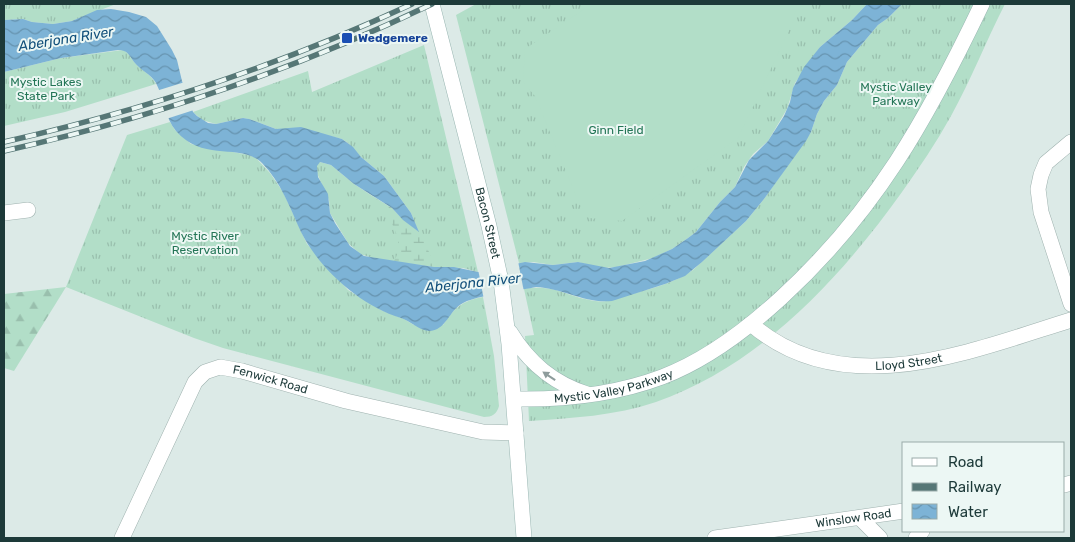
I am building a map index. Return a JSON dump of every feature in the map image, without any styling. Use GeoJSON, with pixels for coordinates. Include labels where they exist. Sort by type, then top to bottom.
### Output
{"type":"FeatureCollection","features":[{"type":"Feature","properties":{"kind":"main road","name":"Bacon Street"},"geometry":{"type":"LineString","coordinates":[[432,4],[496,256],[508,329],[524,538]]}},
{"type":"Feature","properties":{"kind":"main road","name":"Mystic Valley Parkway"},"geometry":{"type":"LineString","coordinates":[[514,399],[594,396],[638,384],[679,369],[711,352],[751,324],[788,292],[829,251],[882,184],[940,90],[982,4]]}},
{"type":"Feature","properties":{"kind":"main road"},"geometry":{"type":"LineString","coordinates":[[1071,142],[1046,163],[1039,182],[1038,197],[1071,304]]}},
{"type":"Feature","properties":{"kind":"main road"},"geometry":{"type":"LineString","coordinates":[[4,213],[28,210]]}},
{"type":"Feature","properties":{"kind":"main road","name":"Lloyd Street"},"geometry":{"type":"LineString","coordinates":[[751,324],[770,338],[802,354],[836,363],[874,366],[904,365],[932,360],[997,343],[1071,320]]}},
{"type":"Feature","properties":{"kind":"main road"},"geometry":{"type":"LineString","coordinates":[[508,329],[523,352],[545,373],[563,384],[594,396]]}},
{"type":"Feature","properties":{"kind":"main road","name":"Fenwick Road"},"geometry":{"type":"LineString","coordinates":[[122,538],[195,382],[206,372],[220,367],[242,371],[346,401],[483,432],[516,433]]}},
{"type":"Feature","properties":{"kind":"main road","name":"Winslow Road"},"geometry":{"type":"LineString","coordinates":[[715,538],[744,536],[902,511]]}},
{"type":"Feature","properties":{"kind":"main road"},"geometry":{"type":"LineString","coordinates":[[860,518],[880,538]]}},
{"type":"Feature","properties":{"kind":"green space"},"geometry":{"type":"Polygon","coordinates":[[[4,4],[116,4],[72,21],[53,24],[23,19],[4,20],[4,4]]]}},
{"type":"Feature","properties":{"kind":"green space","name":"Ginn Field"},"geometry":{"type":"Polygon","coordinates":[[[476,4],[867,4],[852,20],[820,47],[795,83],[787,109],[768,141],[753,154],[744,167],[735,187],[720,202],[696,232],[672,249],[653,258],[617,267],[601,268],[578,262],[553,265],[533,262],[519,263],[456,15],[476,4]]]}},
{"type":"Feature","properties":{"kind":"green space"},"geometry":{"type":"Polygon","coordinates":[[[592,4],[797,4],[793,22],[738,138],[622,221],[589,218],[580,205],[535,96],[523,82],[525,49],[592,4]]]}},
{"type":"Feature","properties":{"kind":"green space","name":"Mystic Valley Parkway"},"geometry":{"type":"Polygon","coordinates":[[[902,4],[1005,4],[965,89],[939,136],[902,192],[852,257],[794,316],[763,342],[729,366],[694,386],[641,407],[593,416],[529,421],[525,336],[534,335],[524,289],[545,288],[585,299],[605,301],[663,285],[693,270],[746,221],[764,199],[811,132],[817,114],[824,101],[837,85],[847,62],[878,25],[902,4]]]}},
{"type":"Feature","properties":{"kind":"green space"},"geometry":{"type":"Polygon","coordinates":[[[424,45],[478,272],[463,268],[434,267],[376,259],[360,254],[348,243],[330,213],[329,200],[316,171],[317,163],[331,165],[418,231],[411,213],[384,176],[342,139],[276,129],[243,118],[216,124],[202,120],[193,112],[308,71],[312,92],[424,45]]]}},
{"type":"Feature","properties":{"kind":"green space","name":"Mystic Lakes State Park"},"geometry":{"type":"Polygon","coordinates":[[[123,50],[156,84],[65,112],[4,126],[4,72],[61,58],[123,50]]]}},
{"type":"Feature","properties":{"kind":"green space","name":"Mystic River Reservation"},"geometry":{"type":"Polygon","coordinates":[[[170,122],[175,130],[191,144],[256,158],[270,173],[283,192],[307,244],[348,290],[381,310],[414,325],[443,325],[451,314],[464,303],[483,297],[494,356],[499,406],[495,413],[492,416],[484,417],[223,348],[66,287],[127,135],[170,122]]]}},
{"type":"Feature","properties":{"kind":"green space"},"geometry":{"type":"Polygon","coordinates":[[[372,196],[392,208],[403,220],[419,232],[431,256],[434,267],[394,261],[398,253],[397,235],[389,218],[372,196]]]}},
{"type":"Feature","properties":{"kind":"green space"},"geometry":{"type":"Polygon","coordinates":[[[66,287],[14,371],[4,368],[4,294],[66,287]]]}},
{"type":"Feature","properties":{"kind":"water","name":"Aberjona River"},"geometry":{"type":"Polygon","coordinates":[[[867,4],[902,4],[878,25],[847,62],[837,85],[824,101],[817,114],[806,141],[764,199],[746,221],[685,276],[612,301],[593,300],[536,287],[488,295],[470,300],[458,306],[440,328],[429,331],[371,305],[343,285],[330,273],[309,246],[280,187],[269,170],[253,157],[210,150],[198,147],[187,141],[172,126],[156,83],[126,52],[118,50],[61,58],[4,72],[4,20],[23,19],[53,24],[72,21],[97,10],[111,9],[146,17],[157,26],[172,50],[177,60],[193,112],[197,116],[208,123],[216,124],[243,118],[276,129],[301,127],[342,139],[384,176],[411,213],[419,232],[403,220],[392,208],[354,184],[331,165],[320,162],[317,166],[318,177],[328,194],[330,213],[335,223],[350,246],[364,256],[434,267],[454,267],[478,272],[525,262],[553,265],[578,262],[609,268],[645,261],[672,249],[696,232],[720,202],[735,187],[749,160],[768,141],[784,116],[793,88],[804,67],[820,47],[852,20],[867,4]]]}},
{"type":"Feature","properties":{"kind":"pier"},"geometry":{"type":"Polygon","coordinates":[[[185,82],[194,110],[166,119],[156,91],[185,82]]]}},
{"type":"Feature","properties":{"kind":"pier"},"geometry":{"type":"Polygon","coordinates":[[[518,261],[524,292],[484,300],[478,269],[518,261]]]}},
{"type":"Feature","properties":{"kind":"railway"},"geometry":{"type":"LineString","coordinates":[[4,142],[109,116],[212,84],[313,47],[412,4]]}},
{"type":"Feature","properties":{"kind":"railway"},"geometry":{"type":"LineString","coordinates":[[4,151],[114,123],[222,90],[328,50],[432,4]]}},
{"type":"Feature","properties":{"kind":"place","name":"Wedgemere"},"geometry":{"type":"Point","coordinates":[347,38]}}]}
